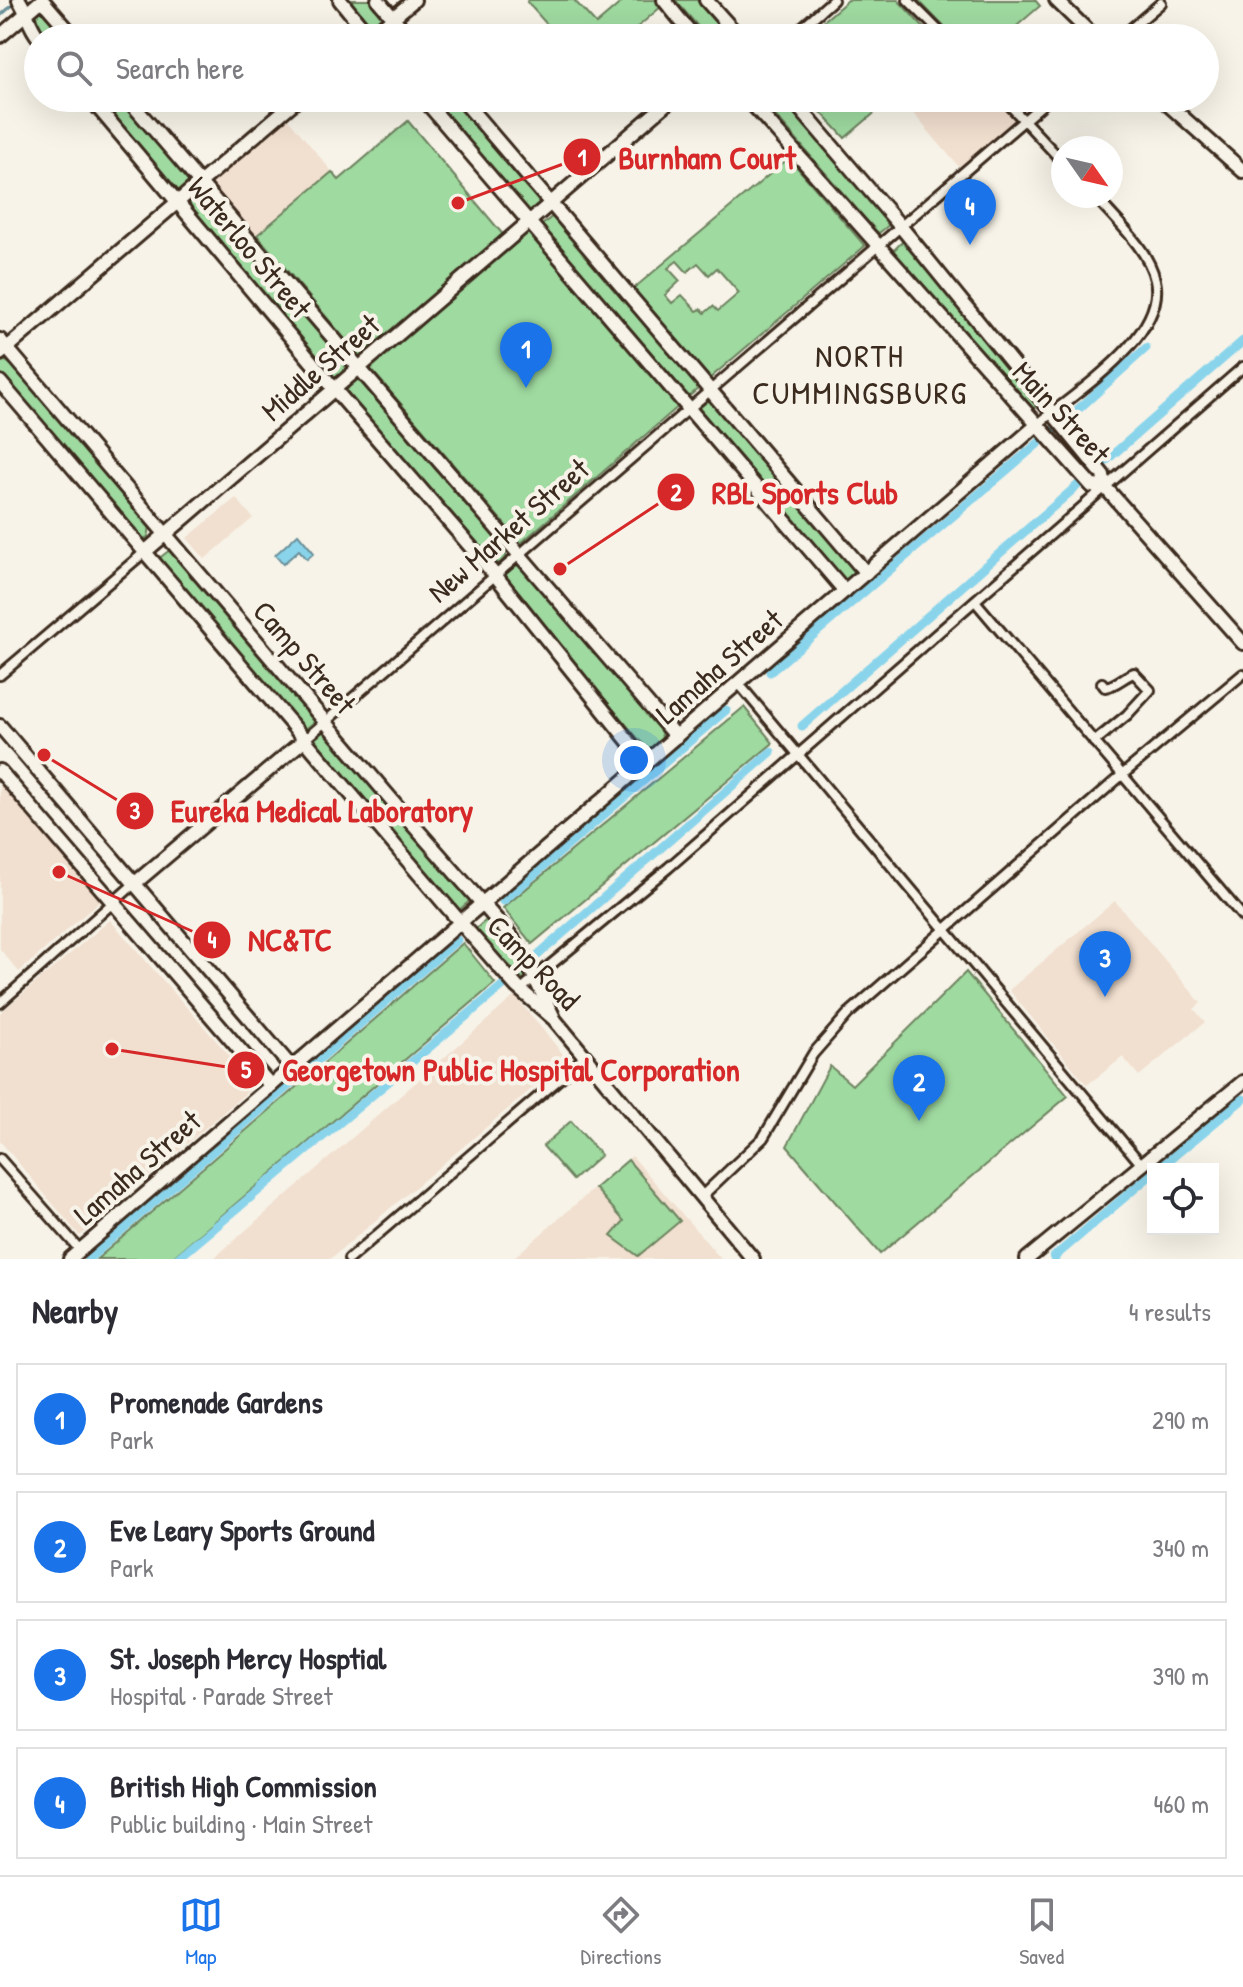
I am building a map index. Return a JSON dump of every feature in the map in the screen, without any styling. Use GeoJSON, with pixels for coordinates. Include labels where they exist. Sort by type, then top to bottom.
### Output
{"type":"FeatureCollection","features":[{"type":"Feature","properties":{"kind":"street"},"geometry":{"type":"LineString","coordinates":[[19,0],[28,13],[28,24]]}},
{"type":"Feature","properties":{"kind":"street"},"geometry":{"type":"LineString","coordinates":[[0,36],[42,0],[63,24]]}},
{"type":"Feature","properties":{"kind":"street"},"geometry":{"type":"LineString","coordinates":[[340,0],[359,24]]}},
{"type":"Feature","properties":{"kind":"street"},"geometry":{"type":"LineString","coordinates":[[378,0],[398,24]]}},
{"type":"Feature","properties":{"kind":"street"},"geometry":{"type":"LineString","coordinates":[[386,24],[414,0]]}},
{"type":"Feature","properties":{"kind":"street"},"geometry":{"type":"LineString","coordinates":[[664,0],[684,24]]}},
{"type":"Feature","properties":{"kind":"street"},"geometry":{"type":"LineString","coordinates":[[706,0],[727,24]]}},
{"type":"Feature","properties":{"kind":"street"},"geometry":{"type":"LineString","coordinates":[[806,24],[833,0]]}},
{"type":"Feature","properties":{"kind":"street"},"geometry":{"type":"LineString","coordinates":[[908,0],[932,24]]}},
{"type":"Feature","properties":{"kind":"street"},"geometry":{"type":"LineString","coordinates":[[1056,0],[1081,24]]}},
{"type":"Feature","properties":{"kind":"street"},"geometry":{"type":"LineString","coordinates":[[1136,24],[1161,3]]}},
{"type":"Feature","properties":{"kind":"street","name":"Waterloo Street"},"geometry":{"type":"LineString","coordinates":[[102,112],[495,575],[646,763]]}},
{"type":"Feature","properties":{"kind":"street","name":"Waterloo Street"},"geometry":{"type":"LineString","coordinates":[[139,112],[676,737]]}},
{"type":"Feature","properties":{"kind":"street"},"geometry":{"type":"LineString","coordinates":[[2,348],[283,112]]}},
{"type":"Feature","properties":{"kind":"street"},"geometry":{"type":"LineString","coordinates":[[435,112],[845,591]]}},
{"type":"Feature","properties":{"kind":"street"},"geometry":{"type":"LineString","coordinates":[[473,112],[866,573]]}},
{"type":"Feature","properties":{"kind":"street","name":"Middle Street"},"geometry":{"type":"LineString","coordinates":[[0,675],[657,112]]}},
{"type":"Feature","properties":{"kind":"street","name":"Main Street"},"geometry":{"type":"LineString","coordinates":[[759,112],[1037,425],[1100,483]]}},
{"type":"Feature","properties":{"kind":"street","name":"Main Street"},"geometry":{"type":"LineString","coordinates":[[803,112],[1056,418],[1100,483]]}},
{"type":"Feature","properties":{"kind":"street"},"geometry":{"type":"LineString","coordinates":[[1016,112],[1051,149]]}},
{"type":"Feature","properties":{"kind":"street","name":"New Market Street"},"geometry":{"type":"LineString","coordinates":[[0,1003],[113,902],[1033,112]]}},
{"type":"Feature","properties":{"kind":"street"},"geometry":{"type":"LineString","coordinates":[[1177,112],[1243,171]]}},
{"type":"Feature","properties":{"kind":"street"},"geometry":{"type":"LineString","coordinates":[[1037,425],[1056,418],[1116,360],[1143,332],[1155,305],[1156,281],[1147,260],[1105,208]]}},
{"type":"Feature","properties":{"kind":"street","name":"Camp Street"},"geometry":{"type":"LineString","coordinates":[[2,348],[488,909],[524,956],[554,1019]]}},
{"type":"Feature","properties":{"kind":"street"},"geometry":{"type":"LineString","coordinates":[[518,989],[668,868],[798,755],[975,601],[1100,483],[1242,371]]}},
{"type":"Feature","properties":{"kind":"street","name":"Camp Street"},"geometry":{"type":"LineString","coordinates":[[0,382],[466,929]]}},
{"type":"Feature","properties":{"kind":"street","name":"Lamaha Street"},"geometry":{"type":"LineString","coordinates":[[75,1255],[292,1068],[466,929],[646,763],[1037,425]]}},
{"type":"Feature","properties":{"kind":"street"},"geometry":{"type":"LineString","coordinates":[[1100,483],[1243,643]]}},
{"type":"Feature","properties":{"kind":"street"},"geometry":{"type":"LineString","coordinates":[[975,601],[1243,917]]}},
{"type":"Feature","properties":{"kind":"street"},"geometry":{"type":"LineString","coordinates":[[1094,742],[1127,715],[1150,690],[1134,673],[1112,686],[1105,687],[1102,683]]}},
{"type":"Feature","properties":{"kind":"street"},"geometry":{"type":"LineString","coordinates":[[702,1196],[763,1138],[813,1054],[848,1014],[943,928],[1243,674]]}},
{"type":"Feature","properties":{"kind":"street"},"geometry":{"type":"LineString","coordinates":[[739,684],[1142,1165]]}},
{"type":"Feature","properties":{"kind":"street"},"geometry":{"type":"LineString","coordinates":[[0,726],[292,1068]]}},
{"type":"Feature","properties":{"kind":"street"},"geometry":{"type":"LineString","coordinates":[[0,771],[271,1086]]}},
{"type":"Feature","properties":{"kind":"street","name":"Camp Road"},"geometry":{"type":"LineString","coordinates":[[466,929],[518,989],[554,1019],[753,1259]]}},
{"type":"Feature","properties":{"kind":"street"},"geometry":{"type":"LineString","coordinates":[[349,1259],[586,1056]]}},
{"type":"Feature","properties":{"kind":"street"},"geometry":{"type":"LineString","coordinates":[[1027,1259],[1243,1082]]}},
{"type":"Feature","properties":{"kind":"street"},"geometry":{"type":"LineString","coordinates":[[0,1159],[75,1255]]}},
{"type":"Feature","properties":{"kind":"shaded area"},"geometry":{"type":"Polygon","coordinates":[[[912,112],[1008,112],[1016,120],[960,168],[912,112]]]}},
{"type":"Feature","properties":{"kind":"shaded area"},"geometry":{"type":"Polygon","coordinates":[[[286,116],[332,172],[257,235],[210,181],[286,116]]]}},
{"type":"Feature","properties":{"kind":"shaded area"},"geometry":{"type":"Polygon","coordinates":[[[236,498],[253,518],[205,559],[187,538],[236,498]]]}},
{"type":"Feature","properties":{"kind":"shaded area"},"geometry":{"type":"Polygon","coordinates":[[[0,781],[101,900],[19,972],[0,949],[0,781]]]}},
{"type":"Feature","properties":{"kind":"shaded area"},"geometry":{"type":"Polygon","coordinates":[[[1115,901],[1201,1003],[1194,1009],[1205,1022],[1139,1076],[1123,1057],[1087,1085],[1009,990],[1115,901]]]}},
{"type":"Feature","properties":{"kind":"shaded area"},"geometry":{"type":"Polygon","coordinates":[[[110,920],[255,1085],[80,1236],[0,1141],[0,1013],[110,920]]]}},
{"type":"Feature","properties":{"kind":"shaded area"},"geometry":{"type":"Polygon","coordinates":[[[515,996],[567,1059],[330,1259],[213,1259],[515,996]]]}},
{"type":"Feature","properties":{"kind":"shaded area"},"geometry":{"type":"Polygon","coordinates":[[[632,1156],[721,1259],[512,1259],[632,1156]]]}},
{"type":"Feature","properties":{"kind":"green space"},"geometry":{"type":"Polygon","coordinates":[[[343,0],[373,0],[387,17],[379,24],[363,24],[343,0]]]}},
{"type":"Feature","properties":{"kind":"green space"},"geometry":{"type":"Polygon","coordinates":[[[574,0],[596,24],[547,24],[527,2],[574,0]]]}},
{"type":"Feature","properties":{"kind":"green space"},"geometry":{"type":"Polygon","coordinates":[[[624,0],[657,0],[662,6],[641,24],[596,24],[624,0]]]}},
{"type":"Feature","properties":{"kind":"green space"},"geometry":{"type":"Polygon","coordinates":[[[675,0],[697,0],[717,24],[696,24],[675,0]]]}},
{"type":"Feature","properties":{"kind":"green space"},"geometry":{"type":"Polygon","coordinates":[[[848,0],[898,0],[920,24],[820,24],[848,0]]]}},
{"type":"Feature","properties":{"kind":"green space"},"geometry":{"type":"Polygon","coordinates":[[[918,0],[1035,0],[1040,6],[1019,24],[941,24],[918,0]]]}},
{"type":"Feature","properties":{"kind":"green space"},"geometry":{"type":"Polygon","coordinates":[[[42,11],[57,24],[35,24],[33,15],[42,11]]]}},
{"type":"Feature","properties":{"kind":"green space"},"geometry":{"type":"Polygon","coordinates":[[[106,112],[132,112],[184,172],[190,187],[177,194],[106,112]]]}},
{"type":"Feature","properties":{"kind":"green space"},"geometry":{"type":"Polygon","coordinates":[[[442,112],[468,112],[543,200],[527,213],[442,112]]]}},
{"type":"Feature","properties":{"kind":"green space"},"geometry":{"type":"Polygon","coordinates":[[[772,112],[796,112],[887,220],[889,225],[879,233],[772,112]]]}},
{"type":"Feature","properties":{"kind":"green space"},"geometry":{"type":"Polygon","coordinates":[[[821,112],[876,112],[845,138],[821,112]]]}},
{"type":"Feature","properties":{"kind":"green space"},"geometry":{"type":"Polygon","coordinates":[[[408,121],[505,237],[361,358],[257,235],[332,172],[339,180],[408,121]]]}},
{"type":"Feature","properties":{"kind":"green space"},"geometry":{"type":"Polygon","coordinates":[[[789,158],[865,246],[709,379],[633,289],[789,158]],[[677,261],[668,268],[680,281],[665,295],[672,303],[682,295],[697,311],[701,309],[705,313],[713,306],[718,311],[739,293],[717,268],[709,275],[698,263],[687,272],[677,261]]]}},
{"type":"Feature","properties":{"kind":"green space"},"geometry":{"type":"Polygon","coordinates":[[[197,193],[204,196],[343,359],[346,370],[339,378],[330,376],[185,207],[186,202],[197,193]]]}},
{"type":"Feature","properties":{"kind":"green space"},"geometry":{"type":"Polygon","coordinates":[[[554,215],[699,388],[687,398],[542,225],[554,215]]]}},
{"type":"Feature","properties":{"kind":"green space"},"geometry":{"type":"Polygon","coordinates":[[[528,229],[680,405],[521,543],[369,367],[528,229]]]}},
{"type":"Feature","properties":{"kind":"green space"},"geometry":{"type":"Polygon","coordinates":[[[903,241],[1039,402],[1032,411],[894,255],[894,250],[903,241]]]}},
{"type":"Feature","properties":{"kind":"green space"},"geometry":{"type":"Polygon","coordinates":[[[6,361],[20,372],[150,527],[148,537],[142,540],[0,377],[0,362],[6,361]]]}},
{"type":"Feature","properties":{"kind":"green space"},"geometry":{"type":"Polygon","coordinates":[[[358,379],[365,382],[504,545],[506,556],[500,563],[491,562],[484,555],[346,392],[351,383],[358,379]]]}},
{"type":"Feature","properties":{"kind":"green space"},"geometry":{"type":"Polygon","coordinates":[[[710,399],[857,571],[844,582],[697,410],[710,399]]]}},
{"type":"Feature","properties":{"kind":"green space"},"geometry":{"type":"Polygon","coordinates":[[[171,549],[319,718],[302,732],[157,560],[171,549]]]}},
{"type":"Feature","properties":{"kind":"green space"},"geometry":{"type":"Polygon","coordinates":[[[514,564],[538,585],[660,730],[663,741],[656,748],[647,747],[640,741],[502,578],[503,573],[514,564]]]}},
{"type":"Feature","properties":{"kind":"green space"},"geometry":{"type":"Polygon","coordinates":[[[744,707],[773,743],[532,944],[503,908],[744,707]]]}},
{"type":"Feature","properties":{"kind":"green space"},"geometry":{"type":"Polygon","coordinates":[[[326,729],[473,898],[457,912],[312,741],[326,729]]]}},
{"type":"Feature","properties":{"kind":"green space"},"geometry":{"type":"Polygon","coordinates":[[[489,918],[541,997],[474,930],[489,918]]]}},
{"type":"Feature","properties":{"kind":"green space"},"geometry":{"type":"Polygon","coordinates":[[[463,943],[495,983],[171,1259],[97,1259],[463,943]]]}},
{"type":"Feature","properties":{"kind":"green space"},"geometry":{"type":"Polygon","coordinates":[[[966,972],[1068,1096],[880,1254],[787,1146],[830,1066],[852,1085],[966,972]]]}},
{"type":"Feature","properties":{"kind":"green space"},"geometry":{"type":"Polygon","coordinates":[[[571,1121],[601,1155],[573,1180],[543,1146],[571,1121]]]}},
{"type":"Feature","properties":{"kind":"green space"},"geometry":{"type":"Polygon","coordinates":[[[628,1160],[680,1221],[638,1256],[611,1236],[624,1221],[595,1188],[628,1160]]]}},
{"type":"Feature","properties":{"kind":"water"},"geometry":{"type":"Polygon","coordinates":[[[298,534],[314,553],[307,559],[299,550],[283,564],[275,555],[298,534]]]}},
{"type":"Feature","properties":{"kind":"waterway"},"geometry":{"type":"LineString","coordinates":[[0,16],[16,2]]}},
{"type":"Feature","properties":{"kind":"waterway"},"geometry":{"type":"LineString","coordinates":[[802,726],[1243,341]]}},
{"type":"Feature","properties":{"kind":"waterway"},"geometry":{"type":"LineString","coordinates":[[770,672],[1146,348]]}},
{"type":"Feature","properties":{"kind":"waterway"},"geometry":{"type":"LineString","coordinates":[[503,901],[726,710]]}},
{"type":"Feature","properties":{"kind":"waterway"},"geometry":{"type":"LineString","coordinates":[[177,1259],[501,987],[771,752]]}},
{"type":"Feature","properties":{"kind":"waterway"},"geometry":{"type":"LineString","coordinates":[[88,1259],[457,940]]}},
{"type":"Feature","properties":{"kind":"waterway"},"geometry":{"type":"LineString","coordinates":[[1165,1163],[1243,1099]]}},
{"type":"Feature","properties":{"kind":"waterway"},"geometry":{"type":"LineString","coordinates":[[1055,1259],[1147,1178]]}},
{"type":"Feature","properties":{"kind":"place","name":"Burnham Court"},"geometry":{"type":"Point","coordinates":[458,203]}},
{"type":"Feature","properties":{"kind":"place","name":"British High Commission"},"geometry":{"type":"Point","coordinates":[970,245]}},
{"type":"Feature","properties":{"kind":"place","name":"Promenade Gardens"},"geometry":{"type":"Point","coordinates":[526,388]}},
{"type":"Feature","properties":{"kind":"place","name":"RBL Sports Club"},"geometry":{"type":"Point","coordinates":[560,569]}},
{"type":"Feature","properties":{"kind":"place","name":"Eureka Medical Laboratory"},"geometry":{"type":"Point","coordinates":[44,755]}},
{"type":"Feature","properties":{"kind":"place","name":"NC&TC"},"geometry":{"type":"Point","coordinates":[59,872]}},
{"type":"Feature","properties":{"kind":"place","name":"St. Joseph Mercy Hosptial"},"geometry":{"type":"Point","coordinates":[1105,997]}},
{"type":"Feature","properties":{"kind":"place","name":"Georgetown Public Hospital Corporation"},"geometry":{"type":"Point","coordinates":[112,1049]}},
{"type":"Feature","properties":{"kind":"place","name":"Eve Leary Sports Ground"},"geometry":{"type":"Point","coordinates":[919,1121]}},
{"type":"Feature","properties":{"kind":"district","name":"NORTH CUMMINGSBURG"},"geometry":{"type":"Point","coordinates":[860,374]}}]}
